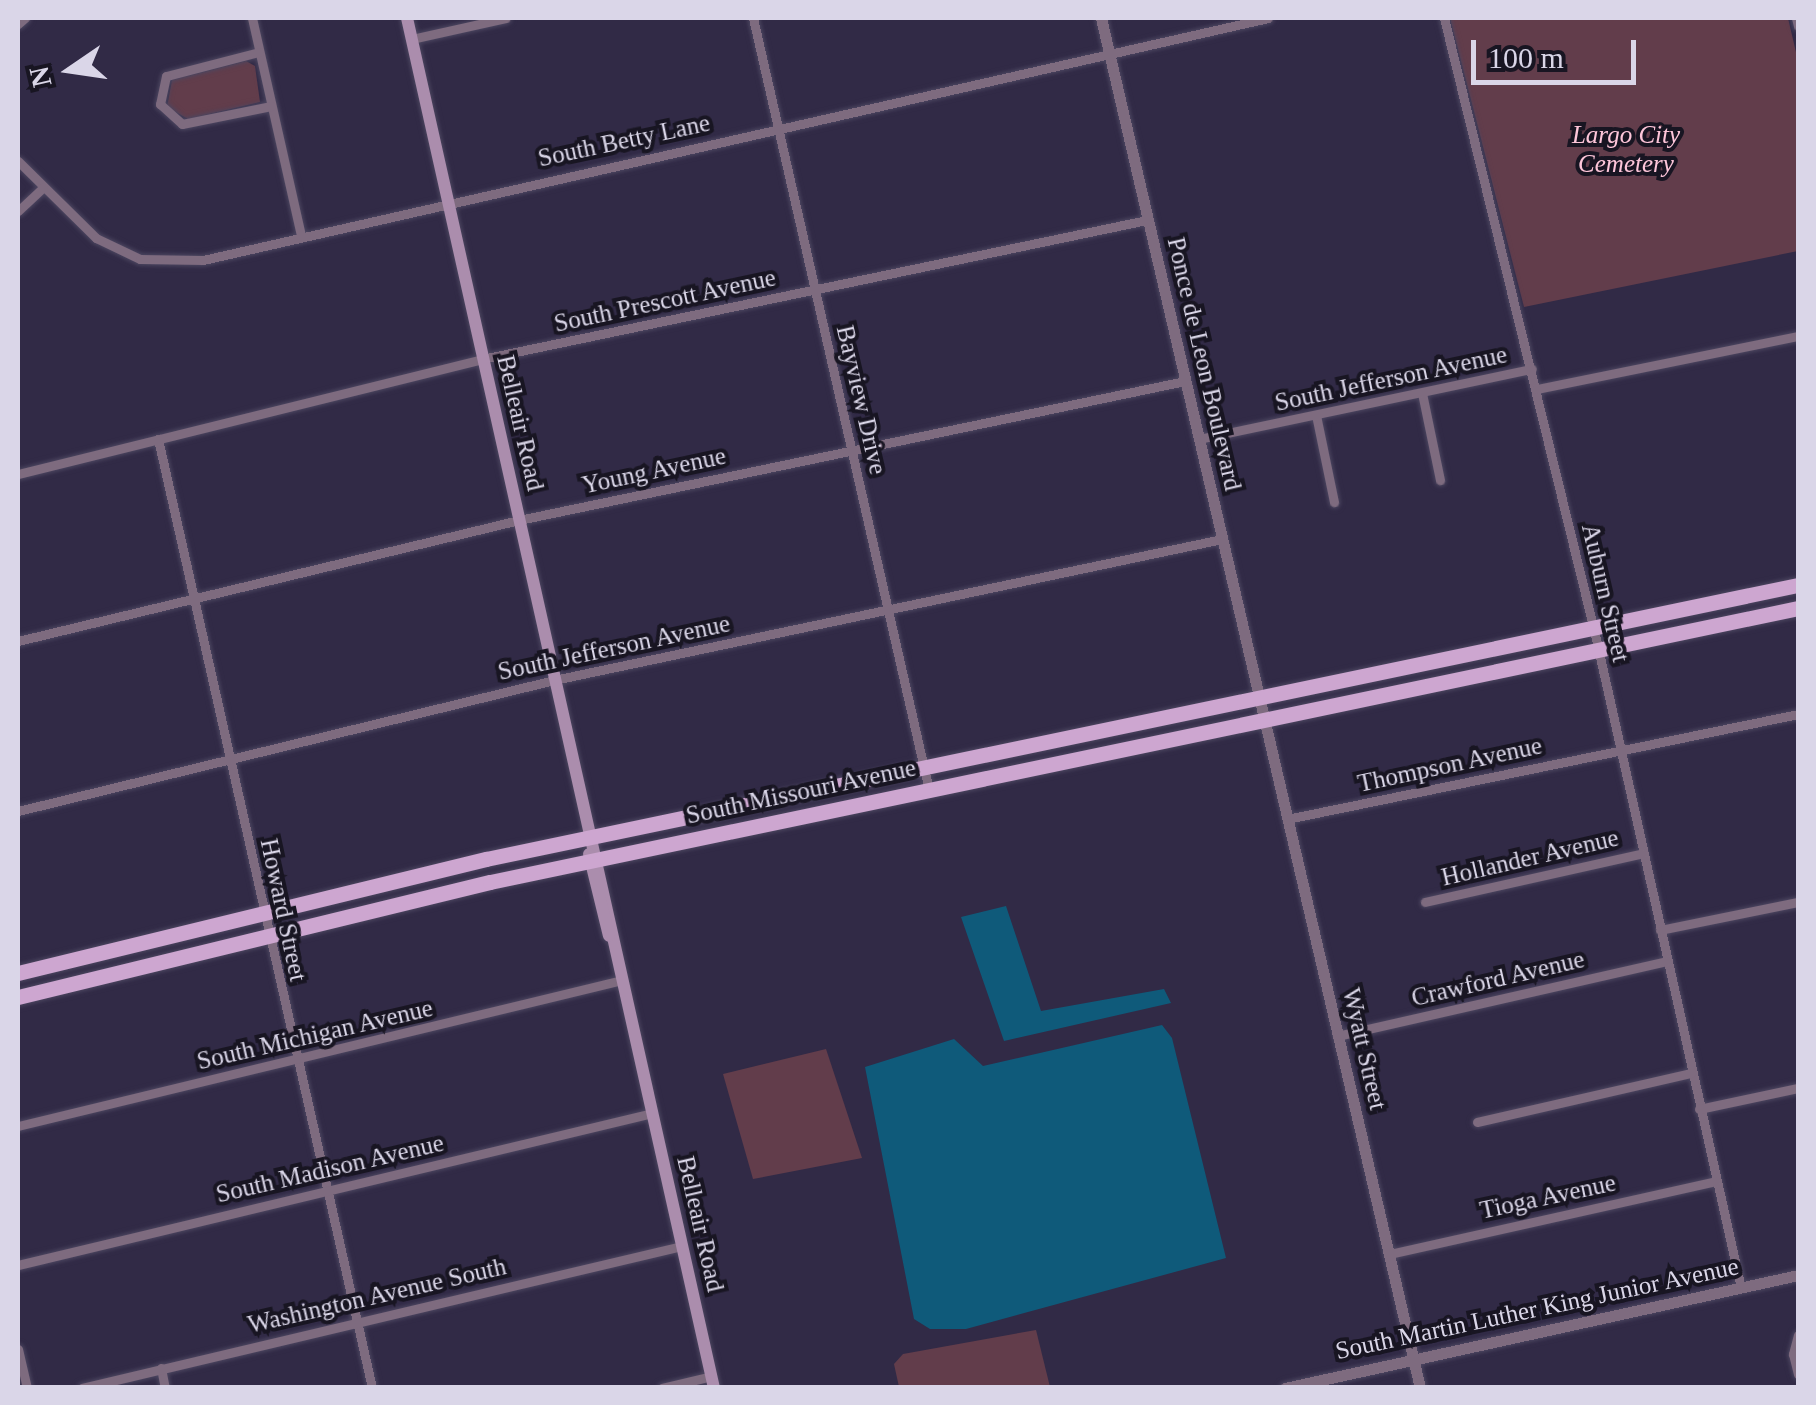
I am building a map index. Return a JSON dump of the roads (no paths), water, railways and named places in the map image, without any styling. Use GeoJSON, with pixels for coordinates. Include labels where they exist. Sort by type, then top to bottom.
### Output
{"type":"FeatureCollection","features":[{"type":"Feature","properties":{"kind":"main road","name":"Belleair Road"},"geometry":{"type":"LineString","coordinates":[[407,18],[713,1382]]}},
{"type":"Feature","properties":{"kind":"main road","name":"South Missouri Avenue"},"geometry":{"type":"LineString","coordinates":[[18,973],[590,839],[1798,585]]}},
{"type":"Feature","properties":{"kind":"main road","name":"South Missouri Avenue"},"geometry":{"type":"LineString","coordinates":[[18,997],[594,861],[1599,653],[1798,608]]}},
{"type":"Feature","properties":{"kind":"street"},"geometry":{"type":"LineString","coordinates":[[18,24],[25,18]]}},
{"type":"Feature","properties":{"kind":"street"},"geometry":{"type":"LineString","coordinates":[[252,18],[302,236]]}},
{"type":"Feature","properties":{"kind":"street"},"geometry":{"type":"LineString","coordinates":[[412,39],[506,18]]}},
{"type":"Feature","properties":{"kind":"street","name":"Bayview Drive"},"geometry":{"type":"LineString","coordinates":[[753,18],[929,791]]}},
{"type":"Feature","properties":{"kind":"street","name":"Ponce de Leon Boulevard"},"geometry":{"type":"LineString","coordinates":[[1101,18],[1262,721]]}},
{"type":"Feature","properties":{"kind":"street","name":"South Betty Lane"},"geometry":{"type":"LineString","coordinates":[[18,161],[96,238],[140,258],[203,260],[448,201],[1268,18]]}},
{"type":"Feature","properties":{"kind":"street","name":"Auburn Street"},"geometry":{"type":"LineString","coordinates":[[1444,18],[1594,630],[1740,1288]]}},
{"type":"Feature","properties":{"kind":"street"},"geometry":{"type":"LineString","coordinates":[[1796,18],[1798,26]]}},
{"type":"Feature","properties":{"kind":"street"},"geometry":{"type":"LineString","coordinates":[[260,52],[166,76],[160,104],[182,124],[272,106]]}},
{"type":"Feature","properties":{"kind":"street"},"geometry":{"type":"LineString","coordinates":[[18,212],[42,188]]}},
{"type":"Feature","properties":{"kind":"street","name":"South Prescott Avenue"},"geometry":{"type":"LineString","coordinates":[[18,474],[482,360],[1148,220]]}},
{"type":"Feature","properties":{"kind":"street"},"geometry":{"type":"LineString","coordinates":[[1537,389],[1798,336]]}},
{"type":"Feature","properties":{"kind":"street","name":"South Jefferson Avenue"},"geometry":{"type":"LineString","coordinates":[[1199,439],[1532,369]]}},
{"type":"Feature","properties":{"kind":"street","name":"Young Avenue"},"geometry":{"type":"LineString","coordinates":[[18,641],[519,520],[1185,381]]}},
{"type":"Feature","properties":{"kind":"street"},"geometry":{"type":"LineString","coordinates":[[1422,392],[1440,480]]}},
{"type":"Feature","properties":{"kind":"street"},"geometry":{"type":"LineString","coordinates":[[1316,415],[1334,502]]}},
{"type":"Feature","properties":{"kind":"street","name":"Howard Street"},"geometry":{"type":"LineString","coordinates":[[158,439],[372,1388]]}},
{"type":"Feature","properties":{"kind":"street","name":"South Jefferson Avenue"},"geometry":{"type":"LineString","coordinates":[[18,811],[554,680],[1222,539]]}},
{"type":"Feature","properties":{"kind":"street","name":"Thompson Avenue"},"geometry":{"type":"LineString","coordinates":[[1287,819],[1798,714]]}},
{"type":"Feature","properties":{"kind":"street","name":"Wyatt Street"},"geometry":{"type":"LineString","coordinates":[[1262,721],[1420,1388]]}},
{"type":"Feature","properties":{"kind":"street","name":"Hollander Avenue"},"geometry":{"type":"LineString","coordinates":[[1425,902],[1644,853]]}},
{"type":"Feature","properties":{"kind":"street"},"geometry":{"type":"LineString","coordinates":[[1660,930],[1798,902]]}},
{"type":"Feature","properties":{"kind":"street","name":"Crawford Avenue"},"geometry":{"type":"LineString","coordinates":[[1337,1036],[1667,960]]}},
{"type":"Feature","properties":{"kind":"street","name":"South Michigan Avenue"},"geometry":{"type":"LineString","coordinates":[[18,1126],[622,980]]}},
{"type":"Feature","properties":{"kind":"street"},"geometry":{"type":"LineString","coordinates":[[1477,1122],[1692,1073]]}},
{"type":"Feature","properties":{"kind":"street"},"geometry":{"type":"LineString","coordinates":[[1699,1109],[1798,1088]]}},
{"type":"Feature","properties":{"kind":"street","name":"South Madison Avenue"},"geometry":{"type":"LineString","coordinates":[[18,1265],[652,1113]]}},
{"type":"Feature","properties":{"kind":"street","name":"Tioga Avenue"},"geometry":{"type":"LineString","coordinates":[[1390,1254],[1716,1181]]}},
{"type":"Feature","properties":{"kind":"street","name":"Washington Avenue South"},"geometry":{"type":"LineString","coordinates":[[82,1388],[682,1246]]}},
{"type":"Feature","properties":{"kind":"street","name":"South Martin Luther King Junior Avenue"},"geometry":{"type":"LineString","coordinates":[[1285,1388],[1798,1275]]}},
{"type":"Feature","properties":{"kind":"street"},"geometry":{"type":"LineString","coordinates":[[1798,1335],[1798,1374]]}},
{"type":"Feature","properties":{"kind":"street"},"geometry":{"type":"LineString","coordinates":[[18,1349],[27,1388]]}},
{"type":"Feature","properties":{"kind":"street"},"geometry":{"type":"LineString","coordinates":[[160,1368],[165,1388]]}},
{"type":"Feature","properties":{"kind":"street"},"geometry":{"type":"LineString","coordinates":[[662,1388],[713,1382]]}},
{"type":"Feature","properties":{"kind":"water"},"geometry":{"type":"Polygon","coordinates":[[[1006,906],[1041,1011],[1164,989],[1171,1003],[1004,1041],[961,917],[1006,906]]]}},
{"type":"Feature","properties":{"kind":"water"},"geometry":{"type":"Polygon","coordinates":[[[1162,1025],[1172,1038],[1226,1258],[966,1329],[930,1329],[914,1319],[865,1067],[954,1039],[983,1066],[1162,1025]]]}},
{"type":"Feature","properties":{"kind":"park label","name":"Largo City Cemetery"},"geometry":{"type":"Point","coordinates":[1626,150]}}]}
